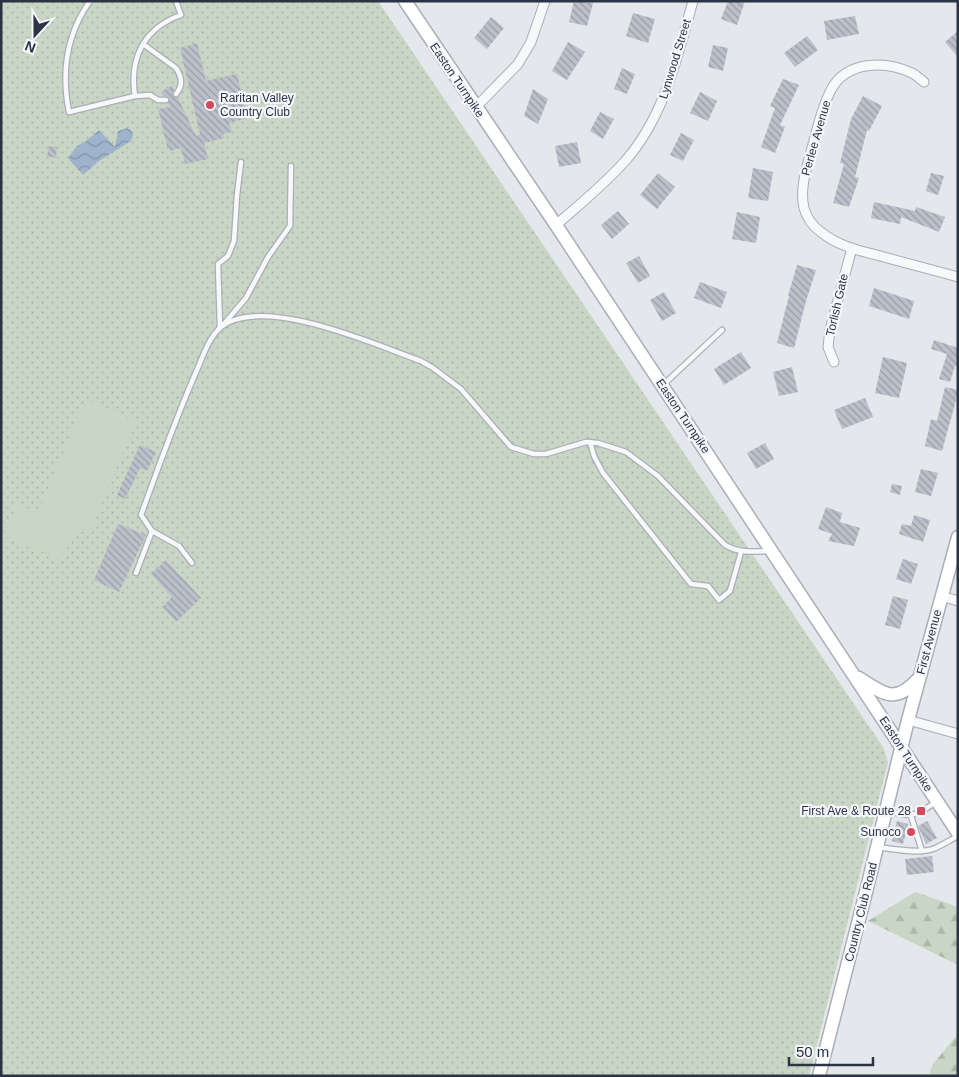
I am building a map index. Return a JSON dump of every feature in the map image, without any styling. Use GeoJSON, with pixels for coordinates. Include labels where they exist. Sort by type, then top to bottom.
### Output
{"type":"FeatureCollection","features":[{"type":"Feature","properties":{"kind":"main road","name":"Easton Turnpike"},"geometry":{"type":"LineString","coordinates":[[405,1],[772,550],[958,834]]}},
{"type":"Feature","properties":{"kind":"main road","name":"First Avenue"},"geometry":{"type":"LineString","coordinates":[[901,747],[958,537]]}},
{"type":"Feature","properties":{"kind":"main road"},"geometry":{"type":"LineString","coordinates":[[855,676],[886,694],[895,695],[908,690],[918,679]]}},
{"type":"Feature","properties":{"kind":"main road","name":"Country Club Road"},"geometry":{"type":"LineString","coordinates":[[819,1076],[901,747]]}},
{"type":"Feature","properties":{"kind":"street"},"geometry":{"type":"LineString","coordinates":[[476,107],[518,64],[531,42],[545,1]]}},
{"type":"Feature","properties":{"kind":"street","name":"Lynwood Street"},"geometry":{"type":"LineString","coordinates":[[556,225],[606,181],[627,158],[644,135],[661,104],[670,80],[693,1]]}},
{"type":"Feature","properties":{"kind":"street","name":"Perlee Avenue"},"geometry":{"type":"LineString","coordinates":[[924,82],[912,73],[874,64],[859,66],[844,74],[832,88],[825,103],[802,190],[804,207],[810,222],[833,241],[958,277]]}},
{"type":"Feature","properties":{"kind":"street","name":"Torlish Gate"},"geometry":{"type":"LineString","coordinates":[[834,362],[828,348],[830,330],[852,248]]}},
{"type":"Feature","properties":{"kind":"street"},"geometry":{"type":"LineString","coordinates":[[941,596],[958,601]]}},
{"type":"Feature","properties":{"kind":"street"},"geometry":{"type":"LineString","coordinates":[[908,720],[958,734]]}},
{"type":"Feature","properties":{"kind":"lane"},"geometry":{"type":"LineString","coordinates":[[90,1],[72,34],[66,59],[65,86],[69,112],[135,96],[150,95],[158,100],[166,100]]}},
{"type":"Feature","properties":{"kind":"lane"},"geometry":{"type":"LineString","coordinates":[[135,96],[133,85],[134,69],[138,53],[149,36],[163,23],[181,15],[176,1]]}},
{"type":"Feature","properties":{"kind":"lane"},"geometry":{"type":"LineString","coordinates":[[143,44],[179,72],[182,82],[176,94]]}},
{"type":"Feature","properties":{"kind":"lane"},"geometry":{"type":"LineString","coordinates":[[220,328],[218,264],[228,256],[234,240],[241,162]]}},
{"type":"Feature","properties":{"kind":"lane"},"geometry":{"type":"LineString","coordinates":[[192,563],[179,546],[152,530],[141,515],[184,398],[204,353],[220,328],[246,298],[268,257],[290,226],[291,166]]}},
{"type":"Feature","properties":{"kind":"lane"},"geometry":{"type":"LineString","coordinates":[[220,328],[241,319],[274,316],[302,321],[421,361],[461,389],[511,447],[534,454],[546,454],[576,444],[590,442],[626,452],[658,476],[724,545],[741,552],[772,550]]}},
{"type":"Feature","properties":{"kind":"lane"},"geometry":{"type":"LineString","coordinates":[[662,386],[722,330]]}},
{"type":"Feature","properties":{"kind":"lane"},"geometry":{"type":"LineString","coordinates":[[590,442],[594,456],[603,473],[691,584],[708,586],[719,600],[730,591],[741,552]]}},
{"type":"Feature","properties":{"kind":"lane"},"geometry":{"type":"LineString","coordinates":[[136,573],[152,530]]}},
{"type":"Feature","properties":{"kind":"lane"},"geometry":{"type":"LineString","coordinates":[[886,810],[911,816],[918,814],[937,801]]}},
{"type":"Feature","properties":{"kind":"lane"},"geometry":{"type":"LineString","coordinates":[[911,816],[922,850]]}},
{"type":"Feature","properties":{"kind":"lane"},"geometry":{"type":"LineString","coordinates":[[877,846],[890,849],[932,849],[958,834]]}},
{"type":"Feature","properties":{"kind":"green space"},"geometry":{"type":"Polygon","coordinates":[[[1,1],[378,1],[883,747],[888,762],[809,1076],[1,1076],[1,1]]]}},
{"type":"Feature","properties":{"kind":"green space"},"geometry":{"type":"Polygon","coordinates":[[[85,399],[136,421],[89,534],[75,529],[62,560],[3,536],[17,504],[38,513],[85,399]]]}},
{"type":"Feature","properties":{"kind":"green space"},"geometry":{"type":"Polygon","coordinates":[[[915,892],[958,907],[958,965],[868,921],[915,892]]]}},
{"type":"Feature","properties":{"kind":"green space"},"geometry":{"type":"Polygon","coordinates":[[[958,1034],[958,1076],[929,1076],[933,1064],[958,1034]]]}},
{"type":"Feature","properties":{"kind":"water"},"geometry":{"type":"Polygon","coordinates":[[[127,128],[131,130],[133,135],[131,141],[99,161],[83,175],[68,158],[77,146],[99,130],[115,147],[118,131],[127,128]]]}},
{"type":"Feature","properties":{"kind":"building"},"geometry":{"type":"Polygon","coordinates":[[[574,1],[593,3],[587,26],[569,22],[574,1]]]}},
{"type":"Feature","properties":{"kind":"building"},"geometry":{"type":"Polygon","coordinates":[[[728,1],[745,1],[737,25],[721,19],[728,1]]]}},
{"type":"Feature","properties":{"kind":"building"},"geometry":{"type":"Polygon","coordinates":[[[633,13],[655,19],[648,43],[626,36],[633,13]]]}},
{"type":"Feature","properties":{"kind":"building"},"geometry":{"type":"Polygon","coordinates":[[[855,16],[859,34],[827,40],[824,21],[855,16]]]}},
{"type":"Feature","properties":{"kind":"building"},"geometry":{"type":"Polygon","coordinates":[[[491,17],[504,28],[487,49],[474,38],[491,17]]]}},
{"type":"Feature","properties":{"kind":"building"},"geometry":{"type":"Polygon","coordinates":[[[958,31],[958,57],[945,42],[958,31]]]}},
{"type":"Feature","properties":{"kind":"building"},"geometry":{"type":"Polygon","coordinates":[[[807,36],[818,50],[795,67],[784,53],[807,36]]]}},
{"type":"Feature","properties":{"kind":"building"},"geometry":{"type":"Polygon","coordinates":[[[568,42],[585,52],[567,80],[552,71],[568,42]]]}},
{"type":"Feature","properties":{"kind":"building","name":"Raritan Valley Country Club"},"geometry":{"type":"Polygon","coordinates":[[[197,43],[206,81],[237,74],[248,118],[229,123],[232,132],[223,134],[224,138],[204,143],[208,159],[185,164],[181,148],[170,151],[167,146],[158,109],[170,107],[168,103],[170,98],[164,96],[162,91],[172,86],[174,90],[173,96],[178,98],[196,136],[200,134],[180,48],[197,43]]]}},
{"type":"Feature","properties":{"kind":"building"},"geometry":{"type":"Polygon","coordinates":[[[713,45],[728,48],[723,71],[708,67],[713,45]]]}},
{"type":"Feature","properties":{"kind":"building"},"geometry":{"type":"Polygon","coordinates":[[[622,68],[635,74],[627,94],[614,89],[622,68]]]}},
{"type":"Feature","properties":{"kind":"building"},"geometry":{"type":"Polygon","coordinates":[[[783,79],[799,85],[780,125],[785,127],[775,153],[761,147],[775,108],[770,106],[783,79]]]}},
{"type":"Feature","properties":{"kind":"building"},"geometry":{"type":"Polygon","coordinates":[[[533,89],[548,99],[538,124],[524,116],[533,89]]]}},
{"type":"Feature","properties":{"kind":"building"},"geometry":{"type":"Polygon","coordinates":[[[700,92],[717,101],[708,121],[690,113],[700,92]]]}},
{"type":"Feature","properties":{"kind":"building"},"geometry":{"type":"Polygon","coordinates":[[[863,96],[882,106],[869,131],[867,130],[855,177],[859,178],[849,207],[833,203],[844,164],[840,163],[851,119],[863,96]]]}},
{"type":"Feature","properties":{"kind":"building"},"geometry":{"type":"Polygon","coordinates":[[[600,112],[614,119],[603,139],[590,131],[600,112]]]}},
{"type":"Feature","properties":{"kind":"building"},"geometry":{"type":"Polygon","coordinates":[[[681,133],[694,140],[683,161],[670,155],[681,133]]]}},
{"type":"Feature","properties":{"kind":"building"},"geometry":{"type":"Polygon","coordinates":[[[577,142],[581,163],[559,167],[555,146],[577,142]]]}},
{"type":"Feature","properties":{"kind":"building"},"geometry":{"type":"Polygon","coordinates":[[[49,146],[57,147],[56,158],[47,156],[49,146]]]}},
{"type":"Feature","properties":{"kind":"building"},"geometry":{"type":"Polygon","coordinates":[[[753,168],[773,172],[768,201],[748,198],[753,168]]]}},
{"type":"Feature","properties":{"kind":"building"},"geometry":{"type":"Polygon","coordinates":[[[658,173],[675,187],[657,209],[640,195],[658,173]]]}},
{"type":"Feature","properties":{"kind":"building"},"geometry":{"type":"Polygon","coordinates":[[[931,173],[944,176],[938,195],[926,191],[931,173]]]}},
{"type":"Feature","properties":{"kind":"building"},"geometry":{"type":"Polygon","coordinates":[[[874,202],[915,211],[916,207],[945,217],[939,232],[901,217],[900,224],[871,218],[874,202]]]}},
{"type":"Feature","properties":{"kind":"building"},"geometry":{"type":"Polygon","coordinates":[[[618,211],[629,224],[612,239],[601,225],[618,211]]]}},
{"type":"Feature","properties":{"kind":"building"},"geometry":{"type":"Polygon","coordinates":[[[737,212],[760,217],[756,243],[732,239],[737,212]]]}},
{"type":"Feature","properties":{"kind":"building"},"geometry":{"type":"Polygon","coordinates":[[[639,256],[650,276],[638,283],[626,263],[639,256]]]}},
{"type":"Feature","properties":{"kind":"building"},"geometry":{"type":"Polygon","coordinates":[[[797,265],[816,270],[794,348],[777,343],[797,265]]]}},
{"type":"Feature","properties":{"kind":"building"},"geometry":{"type":"Polygon","coordinates":[[[700,282],[727,292],[721,308],[694,298],[700,282]]]}},
{"type":"Feature","properties":{"kind":"building"},"geometry":{"type":"Polygon","coordinates":[[[874,288],[914,301],[909,319],[869,306],[874,288]]]}},
{"type":"Feature","properties":{"kind":"building"},"geometry":{"type":"Polygon","coordinates":[[[664,292],[676,313],[662,321],[650,300],[664,292]]]}},
{"type":"Feature","properties":{"kind":"building"},"geometry":{"type":"Polygon","coordinates":[[[934,340],[958,348],[958,367],[955,366],[950,382],[939,379],[947,354],[931,349],[934,340]]]}},
{"type":"Feature","properties":{"kind":"building"},"geometry":{"type":"Polygon","coordinates":[[[741,352],[751,368],[724,385],[714,369],[741,352]]]}},
{"type":"Feature","properties":{"kind":"building"},"geometry":{"type":"Polygon","coordinates":[[[883,357],[907,363],[899,398],[875,393],[883,357]]]}},
{"type":"Feature","properties":{"kind":"building"},"geometry":{"type":"Polygon","coordinates":[[[792,367],[798,392],[779,396],[773,372],[792,367]]]}},
{"type":"Feature","properties":{"kind":"building"},"geometry":{"type":"Polygon","coordinates":[[[945,387],[958,390],[958,393],[942,451],[925,446],[931,419],[937,421],[945,387]]]}},
{"type":"Feature","properties":{"kind":"building"},"geometry":{"type":"Polygon","coordinates":[[[865,398],[873,417],[842,429],[834,410],[865,398]]]}},
{"type":"Feature","properties":{"kind":"building"},"geometry":{"type":"Polygon","coordinates":[[[765,443],[774,459],[756,469],[747,453],[765,443]]]}},
{"type":"Feature","properties":{"kind":"building"},"geometry":{"type":"Polygon","coordinates":[[[140,445],[156,452],[147,471],[140,468],[125,499],[117,495],[140,445]]]}},
{"type":"Feature","properties":{"kind":"building"},"geometry":{"type":"Polygon","coordinates":[[[921,469],[938,473],[931,496],[915,492],[921,469]]]}},
{"type":"Feature","properties":{"kind":"building"},"geometry":{"type":"Polygon","coordinates":[[[892,484],[902,486],[900,495],[890,492],[892,484]]]}},
{"type":"Feature","properties":{"kind":"building"},"geometry":{"type":"Polygon","coordinates":[[[826,507],[842,513],[840,522],[860,528],[854,546],[828,541],[832,534],[818,529],[826,507]]]}},
{"type":"Feature","properties":{"kind":"building"},"geometry":{"type":"Polygon","coordinates":[[[914,515],[930,520],[923,542],[899,534],[902,524],[911,526],[914,515]]]}},
{"type":"Feature","properties":{"kind":"building"},"geometry":{"type":"Polygon","coordinates":[[[118,524],[146,535],[119,592],[94,580],[118,524]]]}},
{"type":"Feature","properties":{"kind":"building"},"geometry":{"type":"Polygon","coordinates":[[[903,559],[918,564],[911,584],[896,579],[903,559]]]}},
{"type":"Feature","properties":{"kind":"building"},"geometry":{"type":"Polygon","coordinates":[[[166,560],[201,598],[176,622],[162,607],[172,597],[151,574],[166,560]]]}},
{"type":"Feature","properties":{"kind":"building"},"geometry":{"type":"Polygon","coordinates":[[[893,596],[908,600],[900,629],[885,625],[893,596]]]}},
{"type":"Feature","properties":{"kind":"building"},"geometry":{"type":"Polygon","coordinates":[[[897,821],[908,824],[903,844],[892,841],[897,821]]]}},
{"type":"Feature","properties":{"kind":"building"},"geometry":{"type":"Polygon","coordinates":[[[927,821],[937,838],[926,844],[918,826],[927,821]]]}},
{"type":"Feature","properties":{"kind":"building"},"geometry":{"type":"Polygon","coordinates":[[[932,856],[934,872],[907,875],[905,859],[932,856]]]}},
{"type":"Feature","properties":{"kind":"place","name":"Raritan Valley Country Club"},"geometry":{"type":"Point","coordinates":[210,105]}},
{"type":"Feature","properties":{"kind":"place","name":"First Ave & Route 28"},"geometry":{"type":"Point","coordinates":[921,811]}},
{"type":"Feature","properties":{"kind":"place","name":"Sunoco"},"geometry":{"type":"Point","coordinates":[911,832]}}]}
